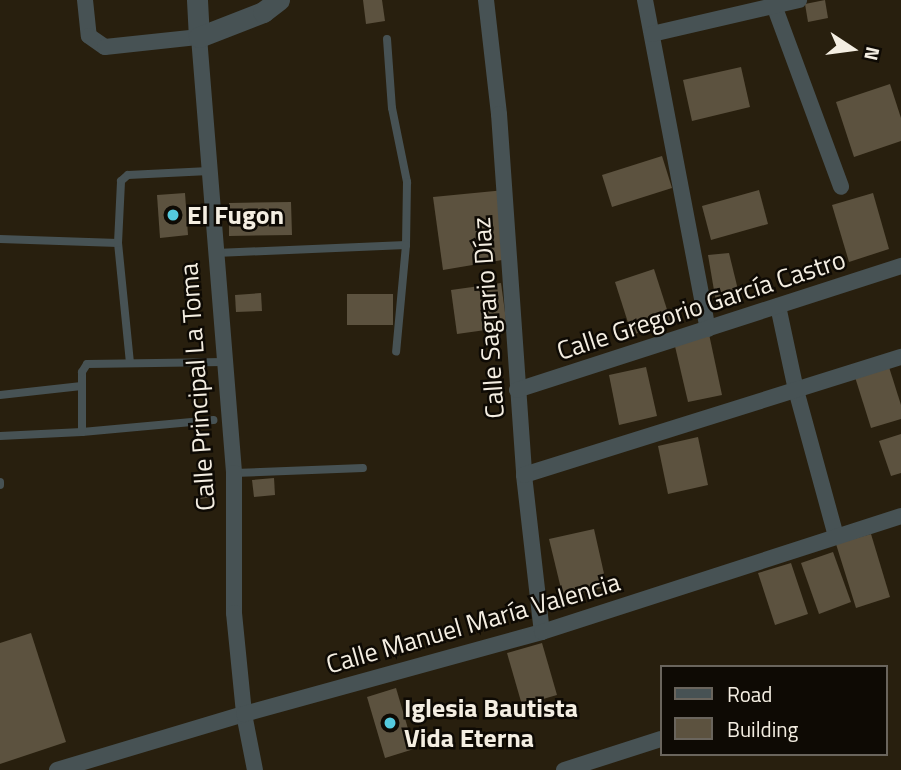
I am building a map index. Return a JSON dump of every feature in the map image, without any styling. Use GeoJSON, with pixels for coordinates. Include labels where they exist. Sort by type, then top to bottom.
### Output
{"type":"FeatureCollection","features":[{"type":"Feature","properties":{"kind":"street"},"geometry":{"type":"LineString","coordinates":[[85,0],[89,36],[96,44],[105,47],[199,37],[263,12],[279,0]]}},
{"type":"Feature","properties":{"kind":"street","name":"Calle Principal La Toma"},"geometry":{"type":"LineString","coordinates":[[197,0],[234,472],[234,613],[244,714],[254,770]]}},
{"type":"Feature","properties":{"kind":"street","name":"Calle Sagrario Díaz"},"geometry":{"type":"LineString","coordinates":[[486,0],[500,126],[524,475],[542,632]]}},
{"type":"Feature","properties":{"kind":"street"},"geometry":{"type":"LineString","coordinates":[[645,0],[708,329]]}},
{"type":"Feature","properties":{"kind":"street"},"geometry":{"type":"LineString","coordinates":[[652,34],[772,3],[799,0]]}},
{"type":"Feature","properties":{"kind":"street"},"geometry":{"type":"LineString","coordinates":[[772,3],[841,187]]}},
{"type":"Feature","properties":{"kind":"street","name":"Calle Gregorio García Castro"},"geometry":{"type":"LineString","coordinates":[[517,390],[901,266]]}},
{"type":"Feature","properties":{"kind":"street"},"geometry":{"type":"LineString","coordinates":[[778,306],[796,390],[836,536]]}},
{"type":"Feature","properties":{"kind":"street"},"geometry":{"type":"LineString","coordinates":[[524,475],[901,357]]}},
{"type":"Feature","properties":{"kind":"street","name":"Calle Manuel María Valencia"},"geometry":{"type":"LineString","coordinates":[[57,770],[244,714],[542,632],[901,516]]}},
{"type":"Feature","properties":{"kind":"street"},"geometry":{"type":"LineString","coordinates":[[564,770],[660,739]]}},
{"type":"Feature","properties":{"kind":"lane"},"geometry":{"type":"LineString","coordinates":[[387,39],[393,108],[407,182],[396,352]]}},
{"type":"Feature","properties":{"kind":"lane"},"geometry":{"type":"LineString","coordinates":[[130,363],[118,243],[121,181],[128,175],[209,171]]}},
{"type":"Feature","properties":{"kind":"lane"},"geometry":{"type":"LineString","coordinates":[[0,239],[118,243]]}},
{"type":"Feature","properties":{"kind":"lane"},"geometry":{"type":"LineString","coordinates":[[216,253],[405,245]]}},
{"type":"Feature","properties":{"kind":"lane"},"geometry":{"type":"LineString","coordinates":[[82,432],[82,372],[87,363],[224,362]]}},
{"type":"Feature","properties":{"kind":"lane"},"geometry":{"type":"LineString","coordinates":[[0,395],[82,386]]}},
{"type":"Feature","properties":{"kind":"lane"},"geometry":{"type":"LineString","coordinates":[[0,436],[82,432],[213,420]]}},
{"type":"Feature","properties":{"kind":"lane"},"geometry":{"type":"LineString","coordinates":[[234,472],[363,468]]}},
{"type":"Feature","properties":{"kind":"building"},"geometry":{"type":"Polygon","coordinates":[[[363,0],[382,0],[385,21],[366,24],[363,0]]]}},
{"type":"Feature","properties":{"kind":"building"},"geometry":{"type":"Polygon","coordinates":[[[825,0],[828,18],[808,22],[805,4],[825,0]]]}},
{"type":"Feature","properties":{"kind":"building"},"geometry":{"type":"Polygon","coordinates":[[[741,67],[750,107],[692,121],[683,80],[741,67]]]}},
{"type":"Feature","properties":{"kind":"building"},"geometry":{"type":"Polygon","coordinates":[[[890,84],[901,118],[901,141],[854,157],[836,102],[890,84]]]}},
{"type":"Feature","properties":{"kind":"building"},"geometry":{"type":"Polygon","coordinates":[[[662,156],[672,188],[612,207],[602,175],[662,156]]]}},
{"type":"Feature","properties":{"kind":"building"},"geometry":{"type":"Polygon","coordinates":[[[505,190],[508,259],[443,270],[433,197],[505,190]]]}},
{"type":"Feature","properties":{"kind":"building"},"geometry":{"type":"Polygon","coordinates":[[[759,190],[768,224],[711,240],[702,206],[759,190]]]}},
{"type":"Feature","properties":{"kind":"building","name":"El Fugon"},"geometry":{"type":"Polygon","coordinates":[[[185,193],[188,235],[160,238],[157,195],[185,193]]]}},
{"type":"Feature","properties":{"kind":"building"},"geometry":{"type":"Polygon","coordinates":[[[873,193],[889,249],[849,262],[832,205],[873,193]]]}},
{"type":"Feature","properties":{"kind":"building"},"geometry":{"type":"Polygon","coordinates":[[[291,202],[292,235],[229,236],[229,203],[291,202]]]}},
{"type":"Feature","properties":{"kind":"building"},"geometry":{"type":"Polygon","coordinates":[[[729,253],[741,302],[717,308],[708,255],[729,253]]]}},
{"type":"Feature","properties":{"kind":"building"},"geometry":{"type":"Polygon","coordinates":[[[654,269],[671,322],[632,335],[615,282],[654,269]]]}},
{"type":"Feature","properties":{"kind":"building"},"geometry":{"type":"Polygon","coordinates":[[[501,283],[507,327],[457,334],[451,290],[501,283]]]}},
{"type":"Feature","properties":{"kind":"building"},"geometry":{"type":"Polygon","coordinates":[[[261,293],[262,311],[236,312],[235,295],[261,293]]]}},
{"type":"Feature","properties":{"kind":"building"},"geometry":{"type":"Polygon","coordinates":[[[347,294],[393,294],[393,325],[347,325],[347,294]]]}},
{"type":"Feature","properties":{"kind":"building"},"geometry":{"type":"Polygon","coordinates":[[[709,334],[722,395],[688,402],[674,342],[709,334]]]}},
{"type":"Feature","properties":{"kind":"building"},"geometry":{"type":"Polygon","coordinates":[[[646,367],[657,416],[619,425],[609,375],[646,367]]]}},
{"type":"Feature","properties":{"kind":"building"},"geometry":{"type":"Polygon","coordinates":[[[889,367],[901,405],[901,419],[871,428],[855,377],[889,367]]]}},
{"type":"Feature","properties":{"kind":"building"},"geometry":{"type":"Polygon","coordinates":[[[901,434],[901,473],[891,476],[879,441],[901,434]]]}},
{"type":"Feature","properties":{"kind":"building"},"geometry":{"type":"Polygon","coordinates":[[[698,437],[708,485],[668,494],[658,446],[698,437]]]}},
{"type":"Feature","properties":{"kind":"building"},"geometry":{"type":"Polygon","coordinates":[[[274,478],[275,495],[254,497],[252,480],[274,478]]]}},
{"type":"Feature","properties":{"kind":"building"},"geometry":{"type":"Polygon","coordinates":[[[213,486],[213,497],[199,499],[198,487],[213,486]]]}},
{"type":"Feature","properties":{"kind":"building"},"geometry":{"type":"Polygon","coordinates":[[[594,529],[607,587],[563,597],[549,539],[594,529]]]}},
{"type":"Feature","properties":{"kind":"building"},"geometry":{"type":"Polygon","coordinates":[[[871,534],[890,597],[856,608],[836,544],[871,534]]]}},
{"type":"Feature","properties":{"kind":"building"},"geometry":{"type":"Polygon","coordinates":[[[833,552],[851,602],[819,614],[801,563],[833,552]]]}},
{"type":"Feature","properties":{"kind":"building"},"geometry":{"type":"Polygon","coordinates":[[[791,563],[808,614],[775,625],[758,573],[791,563]]]}},
{"type":"Feature","properties":{"kind":"building"},"geometry":{"type":"Polygon","coordinates":[[[31,633],[66,742],[0,764],[0,643],[31,633]]]}},
{"type":"Feature","properties":{"kind":"building"},"geometry":{"type":"Polygon","coordinates":[[[542,643],[557,695],[522,705],[507,653],[542,643]]]}},
{"type":"Feature","properties":{"kind":"building","name":"Iglesia Bautista Vida Eterna"},"geometry":{"type":"Polygon","coordinates":[[[396,688],[414,749],[385,758],[367,697],[396,688]]]}},
{"type":"Feature","properties":{"kind":"place","name":"El Fugon"},"geometry":{"type":"Point","coordinates":[173,215]}},
{"type":"Feature","properties":{"kind":"place","name":"Iglesia Bautista Vida Eterna"},"geometry":{"type":"Point","coordinates":[390,723]}}]}
